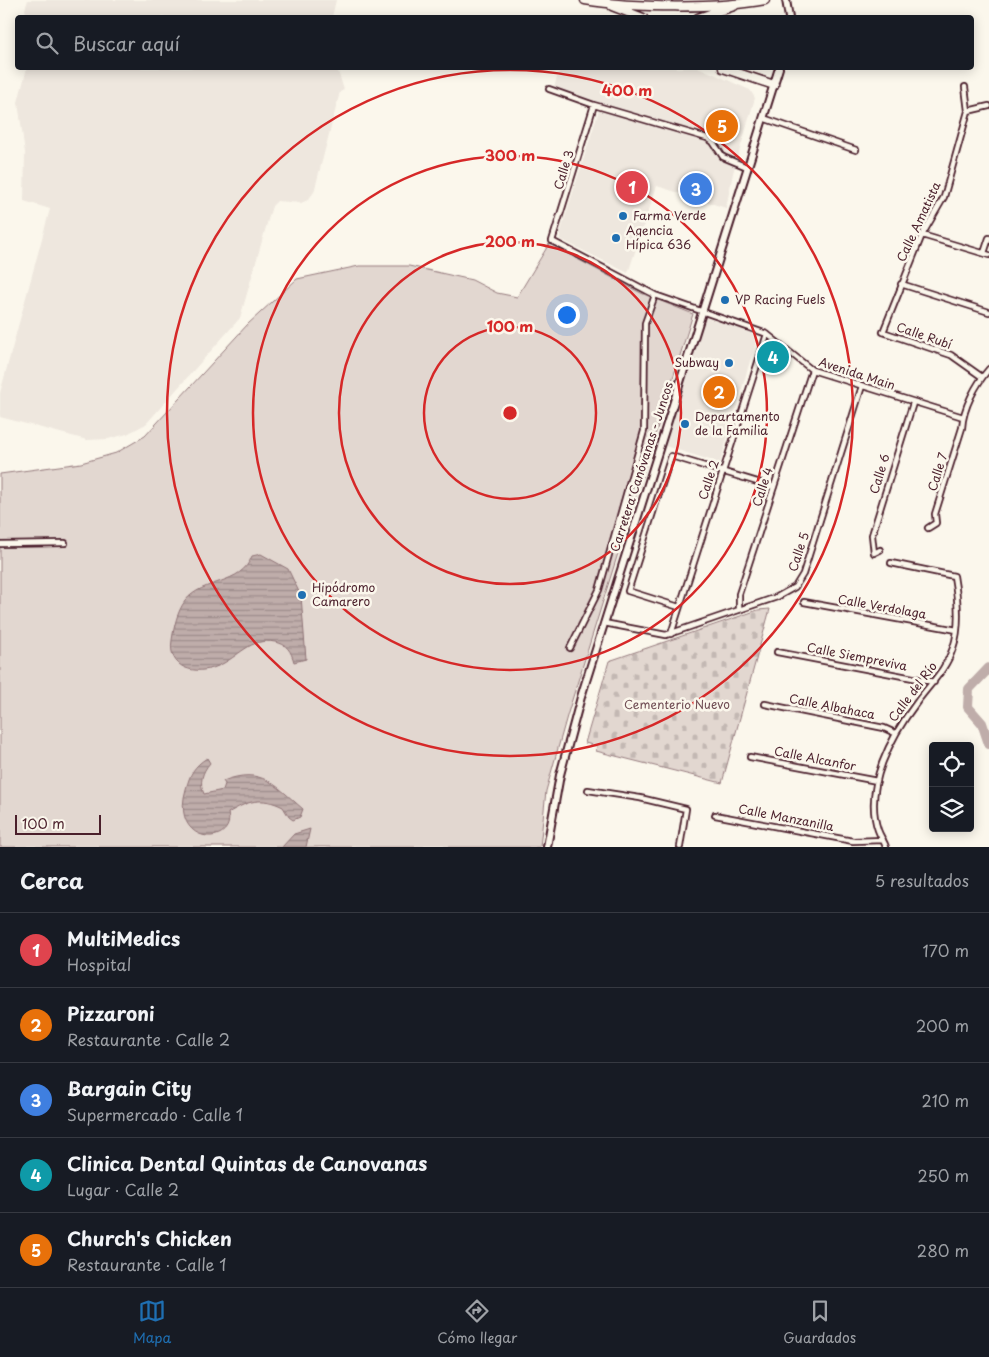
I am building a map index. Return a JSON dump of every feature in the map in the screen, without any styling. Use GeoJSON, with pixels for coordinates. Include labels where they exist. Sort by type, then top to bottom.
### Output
{"type":"FeatureCollection","features":[{"type":"Feature","properties":{"kind":"main road"},"geometry":{"type":"LineString","coordinates":[[588,0],[672,5],[741,3],[765,0]]}},
{"type":"Feature","properties":{"kind":"main road"},"geometry":{"type":"LineString","coordinates":[[588,0],[626,10],[637,15]]}},
{"type":"Feature","properties":{"kind":"main road"},"geometry":{"type":"LineString","coordinates":[[707,15],[741,3]]}},
{"type":"Feature","properties":{"kind":"main road"},"geometry":{"type":"LineString","coordinates":[[729,70],[774,85]]}},
{"type":"Feature","properties":{"kind":"main road","name":"Carretera Canóvanas - Juncos"},"geometry":{"type":"LineString","coordinates":[[547,847],[560,774],[604,622],[778,70]]}},
{"type":"Feature","properties":{"kind":"street","name":"Calle Amatista"},"geometry":{"type":"LineString","coordinates":[[883,332],[922,235],[944,197],[968,111],[965,87]]}},
{"type":"Feature","properties":{"kind":"street"},"geometry":{"type":"LineString","coordinates":[[549,89],[594,105],[707,138],[713,142],[723,157],[747,167]]}},
{"type":"Feature","properties":{"kind":"street","name":"Calle 3"},"geometry":{"type":"LineString","coordinates":[[594,105],[552,241],[654,295]]}},
{"type":"Feature","properties":{"kind":"street"},"geometry":{"type":"LineString","coordinates":[[968,111],[989,106]]}},
{"type":"Feature","properties":{"kind":"street"},"geometry":{"type":"LineString","coordinates":[[763,118],[856,150]]}},
{"type":"Feature","properties":{"kind":"street"},"geometry":{"type":"LineString","coordinates":[[922,235],[987,254],[989,238]]}},
{"type":"Feature","properties":{"kind":"street"},"geometry":{"type":"LineString","coordinates":[[902,284],[989,312]]}},
{"type":"Feature","properties":{"kind":"street"},"geometry":{"type":"LineString","coordinates":[[570,648],[599,590],[644,431],[645,323],[654,295],[703,312]]}},
{"type":"Feature","properties":{"kind":"street","name":"Avenida Main"},"geometry":{"type":"LineString","coordinates":[[703,312],[767,334],[812,370],[963,417]]}},
{"type":"Feature","properties":{"kind":"street","name":"Calle Rubí"},"geometry":{"type":"LineString","coordinates":[[883,332],[951,355],[982,377]]}},
{"type":"Feature","properties":{"kind":"street","name":"Calle 2"},"geometry":{"type":"LineString","coordinates":[[671,634],[767,334]]}},
{"type":"Feature","properties":{"kind":"street"},"geometry":{"type":"LineString","coordinates":[[963,417],[982,377],[989,368]]}},
{"type":"Feature","properties":{"kind":"street","name":"Calle 4"},"geometry":{"type":"LineString","coordinates":[[739,610],[739,594],[812,370]]}},
{"type":"Feature","properties":{"kind":"street","name":"Calle 5"},"geometry":{"type":"LineString","coordinates":[[604,622],[661,636],[671,634],[777,597],[798,583],[862,386]]}},
{"type":"Feature","properties":{"kind":"street","name":"Calle 6"},"geometry":{"type":"LineString","coordinates":[[880,550],[874,553],[872,535],[913,402]]}},
{"type":"Feature","properties":{"kind":"street","name":"Calle 7"},"geometry":{"type":"LineString","coordinates":[[928,528],[936,523],[935,514],[962,428],[963,417]]}},
{"type":"Feature","properties":{"kind":"street"},"geometry":{"type":"LineString","coordinates":[[679,607],[628,591],[670,456],[774,487]]}},
{"type":"Feature","properties":{"kind":"street"},"geometry":{"type":"LineString","coordinates":[[0,544],[65,542]]}},
{"type":"Feature","properties":{"kind":"street","name":"Calle del Río"},"geometry":{"type":"LineString","coordinates":[[886,847],[876,819],[877,781],[895,733],[947,664],[957,630],[958,612],[954,576],[892,563]]}},
{"type":"Feature","properties":{"kind":"street","name":"Calle Verdolaga"},"geometry":{"type":"LineString","coordinates":[[804,602],[957,630]]}},
{"type":"Feature","properties":{"kind":"street","name":"Calle Siempreviva"},"geometry":{"type":"LineString","coordinates":[[777,652],[934,682]]}},
{"type":"Feature","properties":{"kind":"street","name":"Calle Albahaca"},"geometry":{"type":"LineString","coordinates":[[765,704],[884,728],[895,733]]}},
{"type":"Feature","properties":{"kind":"street","name":"Calle Alcanfor"},"geometry":{"type":"LineString","coordinates":[[750,757],[877,781]]}},
{"type":"Feature","properties":{"kind":"street"},"geometry":{"type":"LineString","coordinates":[[588,790],[640,798],[686,809],[680,847]]}},
{"type":"Feature","properties":{"kind":"street","name":"Calle Manzanilla"},"geometry":{"type":"LineString","coordinates":[[715,815],[853,841],[883,840]]}},
{"type":"Feature","properties":{"kind":"shaded area"},"geometry":{"type":"Polygon","coordinates":[[[28,0],[336,0],[332,15],[26,15],[25,9],[28,0]]]}},
{"type":"Feature","properties":{"kind":"shaded area"},"geometry":{"type":"Polygon","coordinates":[[[26,70],[338,70],[344,90],[340,92],[314,192],[308,200],[301,203],[277,201],[272,206],[240,318],[146,424],[127,434],[108,439],[87,440],[0,417],[0,393],[50,209],[24,201],[25,153],[18,102],[26,70]]]}},
{"type":"Feature","properties":{"kind":"shaded area"},"geometry":{"type":"Polygon","coordinates":[[[559,70],[705,70],[750,90],[755,98],[733,173],[726,208],[657,186],[628,273],[560,239],[560,233],[599,110],[552,94],[559,70]]]}},
{"type":"Feature","properties":{"kind":"shaded area"},"geometry":{"type":"Polygon","coordinates":[[[707,318],[758,334],[720,463],[665,446],[702,321],[707,318]]]}},
{"type":"Feature","properties":{"kind":"shaded area"},"geometry":{"type":"Polygon","coordinates":[[[261,554],[288,569],[301,596],[306,659],[294,662],[290,651],[285,646],[266,641],[252,645],[210,669],[192,670],[179,664],[174,658],[172,640],[182,605],[202,588],[231,577],[247,566],[252,556],[261,554]]]}},
{"type":"Feature","properties":{"kind":"shaded area"},"geometry":{"type":"Polygon","coordinates":[[[207,758],[210,763],[203,774],[202,790],[204,794],[223,790],[225,784],[223,781],[236,777],[258,777],[276,786],[303,809],[300,817],[293,820],[283,807],[268,802],[255,801],[242,805],[228,813],[228,824],[223,832],[214,836],[204,836],[194,831],[187,822],[183,808],[186,789],[193,771],[207,758]]]}},
{"type":"Feature","properties":{"kind":"shaded area"},"geometry":{"type":"Polygon","coordinates":[[[310,829],[306,847],[282,847],[294,834],[310,829]]]}},
{"type":"Feature","properties":{"kind":"green space","name":"Hipódromo Camarero"},"geometry":{"type":"Polygon","coordinates":[[[549,244],[641,293],[693,314],[567,716],[546,791],[540,847],[0,847],[0,474],[81,463],[116,453],[145,436],[248,324],[297,279],[359,266],[409,266],[472,280],[497,293],[517,297],[549,244]]]}},
{"type":"Feature","properties":{"kind":"green space","name":"Cementerio Nuevo"},"geometry":{"type":"Polygon","coordinates":[[[770,609],[722,783],[596,751],[597,746],[585,743],[609,661],[758,610],[770,609]]]}},
{"type":"Feature","properties":{"kind":"waterway"},"geometry":{"type":"LineString","coordinates":[[989,668],[969,689],[968,707],[982,723],[989,744]]}},
{"type":"Feature","properties":{"kind":"place","name":"Church's Chicken"},"geometry":{"type":"Point","coordinates":[722,126]}},
{"type":"Feature","properties":{"kind":"place","name":"MultiMedics"},"geometry":{"type":"Point","coordinates":[632,187]}},
{"type":"Feature","properties":{"kind":"place","name":"Bargain City"},"geometry":{"type":"Point","coordinates":[696,189]}},
{"type":"Feature","properties":{"kind":"place","name":"Farma Verde"},"geometry":{"type":"Point","coordinates":[623,216]}},
{"type":"Feature","properties":{"kind":"place","name":"Agencia Hípica 636"},"geometry":{"type":"Point","coordinates":[616,238]}},
{"type":"Feature","properties":{"kind":"place","name":"VP Racing Fuels"},"geometry":{"type":"Point","coordinates":[725,300]}},
{"type":"Feature","properties":{"kind":"place","name":"Clinica Dental Quintas de Canovanas"},"geometry":{"type":"Point","coordinates":[773,357]}},
{"type":"Feature","properties":{"kind":"place","name":"Subway"},"geometry":{"type":"Point","coordinates":[729,363]}},
{"type":"Feature","properties":{"kind":"place","name":"Pizzaroni"},"geometry":{"type":"Point","coordinates":[719,392]}},
{"type":"Feature","properties":{"kind":"place","name":"Departamento de la Familia"},"geometry":{"type":"Point","coordinates":[685,424]}},
{"type":"Feature","properties":{"kind":"place","name":"Hipódromo Camarero"},"geometry":{"type":"Point","coordinates":[302,595]}}]}
